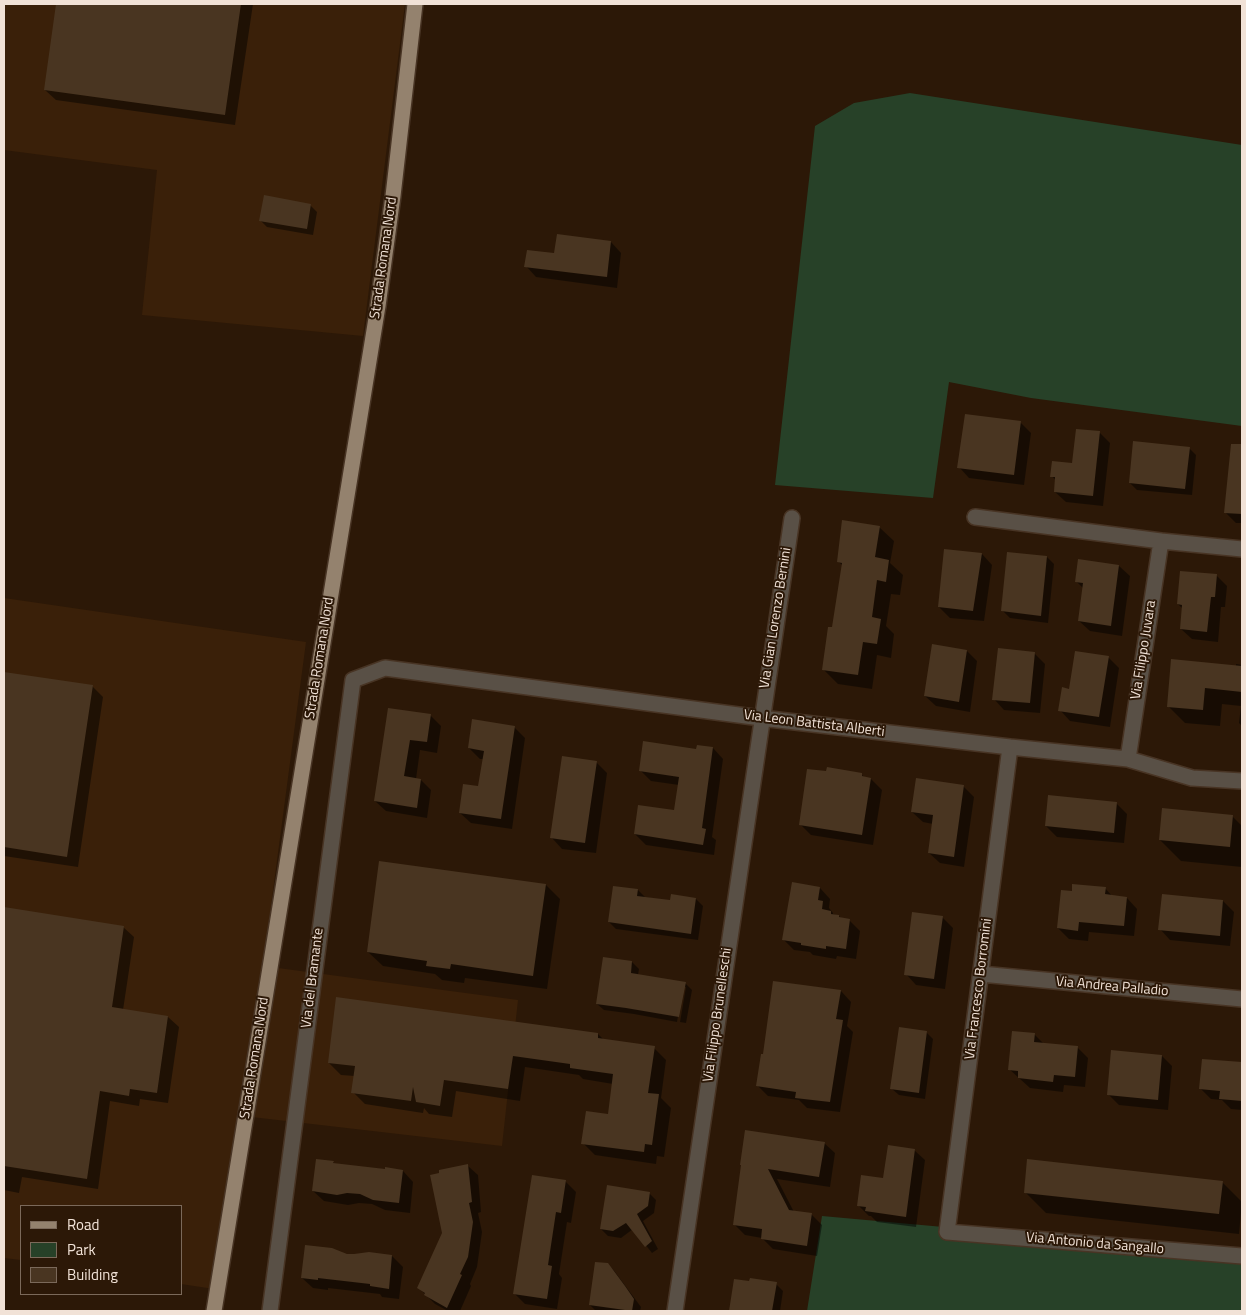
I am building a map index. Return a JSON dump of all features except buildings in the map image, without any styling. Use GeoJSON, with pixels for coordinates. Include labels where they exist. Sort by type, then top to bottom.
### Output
{"type":"FeatureCollection","features":[{"type":"Feature","properties":{"kind":"main road","name":"Strada Romana Nord"},"geometry":{"type":"LineString","coordinates":[[214,1311],[378,306],[393,196],[415,4]]}},
{"type":"Feature","properties":{"kind":"street"},"geometry":{"type":"LineString","coordinates":[[976,517],[1161,541],[1242,549]]}},
{"type":"Feature","properties":{"kind":"street","name":"Via Gian Lorenzo Bernini"},"geometry":{"type":"LineString","coordinates":[[761,718],[792,518]]}},
{"type":"Feature","properties":{"kind":"street","name":"Via Filippo Juvara"},"geometry":{"type":"LineString","coordinates":[[1128,759],[1161,541]]}},
{"type":"Feature","properties":{"kind":"street","name":"Via Leon Battista Alberti"},"geometry":{"type":"LineString","coordinates":[[384,668],[761,718],[1128,759],[1192,778],[1242,781]]}},
{"type":"Feature","properties":{"kind":"street","name":"Via del Bramante"},"geometry":{"type":"LineString","coordinates":[[274,1310],[352,680],[384,668]]}},
{"type":"Feature","properties":{"kind":"street","name":"Via Filippo Brunelleschi"},"geometry":{"type":"LineString","coordinates":[[675,1311],[761,718]]}},
{"type":"Feature","properties":{"kind":"street","name":"Via Francesco Borromini"},"geometry":{"type":"LineString","coordinates":[[947,1232],[1010,747]]}},
{"type":"Feature","properties":{"kind":"street","name":"Via Andrea Palladio"},"geometry":{"type":"LineString","coordinates":[[981,974],[1242,999]]}},
{"type":"Feature","properties":{"kind":"street","name":"Via Antonio da Sangallo"},"geometry":{"type":"LineString","coordinates":[[947,1232],[1242,1256]]}},
{"type":"Feature","properties":{"kind":"shaded area"},"geometry":{"type":"Polygon","coordinates":[[[4,4],[405,4],[363,336],[142,315],[157,170],[4,150],[4,4]]]}},
{"type":"Feature","properties":{"kind":"shaded area"},"geometry":{"type":"Polygon","coordinates":[[[4,598],[306,642],[263,966],[518,1000],[502,1146],[243,1116],[214,1289],[182,1284],[182,1205],[20,1205],[20,1260],[4,1258],[4,598]]]}},
{"type":"Feature","properties":{"kind":"green space"},"geometry":{"type":"Polygon","coordinates":[[[910,93],[1242,145],[1242,426],[1031,398],[949,382],[933,498],[775,485],[815,126],[854,103],[910,93]]]}},
{"type":"Feature","properties":{"kind":"green space"},"geometry":{"type":"Polygon","coordinates":[[[822,1216],[1242,1254],[1242,1311],[807,1311],[822,1216]]]}}]}
